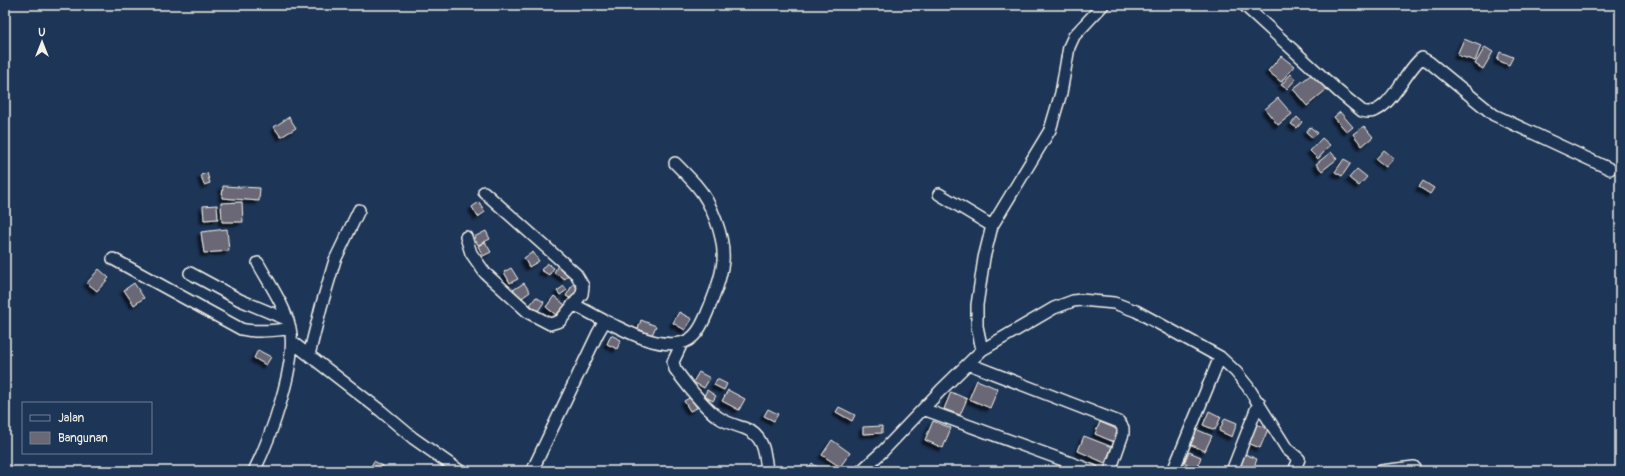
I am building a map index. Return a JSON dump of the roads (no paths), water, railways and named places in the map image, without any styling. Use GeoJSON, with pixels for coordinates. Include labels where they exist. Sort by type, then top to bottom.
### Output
{"type":"FeatureCollection","features":[{"type":"Feature","properties":{"kind":"street"},"geometry":{"type":"LineString","coordinates":[[982,350],[976,326],[977,305],[984,258],[992,226],[1050,130],[1061,93],[1069,47],[1074,36],[1103,5]]}},
{"type":"Feature","properties":{"kind":"street"},"geometry":{"type":"LineString","coordinates":[[1244,5],[1339,92],[1362,111],[1366,112],[1376,110],[1393,95],[1419,59],[1422,58],[1429,62],[1494,115],[1610,169]]}},
{"type":"Feature","properties":{"kind":"street"},"geometry":{"type":"LineString","coordinates":[[572,304],[641,338],[659,343],[682,343],[693,337],[700,328],[718,285],[723,260],[723,251],[717,223],[706,199],[674,163]]}},
{"type":"Feature","properties":{"kind":"street"},"geometry":{"type":"LineString","coordinates":[[466,237],[468,248],[474,260],[485,273],[528,313],[544,321],[553,324],[560,321],[583,291],[581,281],[576,274],[484,192]]}},
{"type":"Feature","properties":{"kind":"street"},"geometry":{"type":"LineString","coordinates":[[939,194],[992,226]]}},
{"type":"Feature","properties":{"kind":"street"},"geometry":{"type":"LineString","coordinates":[[309,355],[335,260],[359,210]]}},
{"type":"Feature","properties":{"kind":"street"},"geometry":{"type":"LineString","coordinates":[[113,259],[241,329],[261,332],[289,325]]}},
{"type":"Feature","properties":{"kind":"street"},"geometry":{"type":"LineString","coordinates":[[254,471],[269,436],[289,370],[292,342],[289,325],[258,263]]}},
{"type":"Feature","properties":{"kind":"street"},"geometry":{"type":"LineString","coordinates":[[190,273],[289,325]]}},
{"type":"Feature","properties":{"kind":"street"},"geometry":{"type":"LineString","coordinates":[[861,471],[883,451],[982,350],[1054,308],[1073,301],[1081,300],[1114,303],[1136,311],[1220,357],[1236,372],[1259,402],[1287,449],[1299,459],[1294,471]]}},
{"type":"Feature","properties":{"kind":"street"},"geometry":{"type":"LineString","coordinates":[[532,471],[605,321]]}},
{"type":"Feature","properties":{"kind":"street"},"geometry":{"type":"LineString","coordinates":[[292,342],[381,411],[413,438],[460,471]]}},
{"type":"Feature","properties":{"kind":"street"},"geometry":{"type":"LineString","coordinates":[[682,343],[673,362],[675,369],[711,412],[727,422],[745,428],[757,435],[764,447],[767,471]]}},
{"type":"Feature","properties":{"kind":"street"},"geometry":{"type":"LineString","coordinates":[[1173,471],[1220,357]]}},
{"type":"Feature","properties":{"kind":"street"},"geometry":{"type":"LineString","coordinates":[[969,364],[1119,422],[1123,428],[1122,434],[1110,471]]}},
{"type":"Feature","properties":{"kind":"street"},"geometry":{"type":"LineString","coordinates":[[1232,471],[1259,402]]}},
{"type":"Feature","properties":{"kind":"street"},"geometry":{"type":"LineString","coordinates":[[923,409],[1093,471]]}},
{"type":"Feature","properties":{"kind":"street"},"geometry":{"type":"LineString","coordinates":[[1381,471],[1414,467]]}}]}
